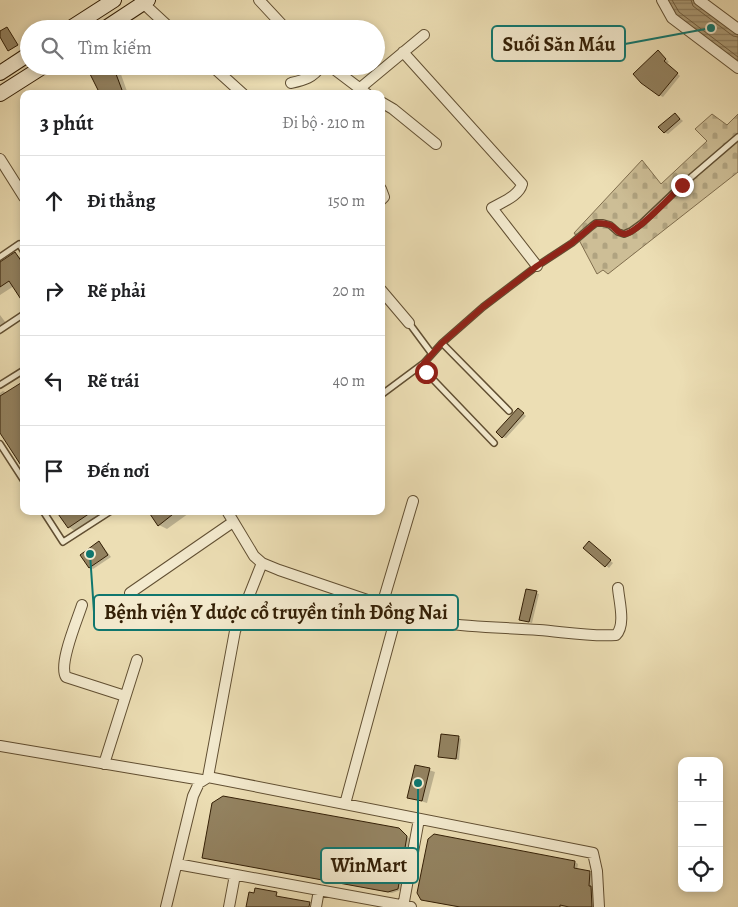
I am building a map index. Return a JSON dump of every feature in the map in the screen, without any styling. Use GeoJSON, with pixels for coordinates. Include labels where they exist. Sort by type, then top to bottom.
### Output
{"type":"FeatureCollection","features":[{"type":"Feature","properties":{"kind":"main road"},"geometry":{"type":"LineString","coordinates":[[83,20],[114,0]]}},
{"type":"Feature","properties":{"kind":"main road"},"geometry":{"type":"LineString","coordinates":[[118,20],[146,2]]}},
{"type":"Feature","properties":{"kind":"main road"},"geometry":{"type":"LineString","coordinates":[[0,73],[20,60]]}},
{"type":"Feature","properties":{"kind":"main road"},"geometry":{"type":"LineString","coordinates":[[0,94],[30,75]]}},
{"type":"Feature","properties":{"kind":"street"},"geometry":{"type":"LineString","coordinates":[[259,0],[278,20]]}},
{"type":"Feature","properties":{"kind":"street"},"geometry":{"type":"LineString","coordinates":[[662,0],[672,18],[738,68]]}},
{"type":"Feature","properties":{"kind":"street"},"geometry":{"type":"LineString","coordinates":[[699,0],[738,29]]}},
{"type":"Feature","properties":{"kind":"street"},"geometry":{"type":"LineString","coordinates":[[146,2],[163,20]]}},
{"type":"Feature","properties":{"kind":"street"},"geometry":{"type":"LineString","coordinates":[[385,71],[424,35]]}},
{"type":"Feature","properties":{"kind":"street"},"geometry":{"type":"LineString","coordinates":[[404,52],[522,184],[519,191],[492,208],[537,266]]}},
{"type":"Feature","properties":{"kind":"street"},"geometry":{"type":"LineString","coordinates":[[221,75],[237,90]]}},
{"type":"Feature","properties":{"kind":"street"},"geometry":{"type":"LineString","coordinates":[[290,83],[313,75]]}},
{"type":"Feature","properties":{"kind":"street"},"geometry":{"type":"LineString","coordinates":[[341,75],[360,90]]}},
{"type":"Feature","properties":{"kind":"street"},"geometry":{"type":"LineString","coordinates":[[365,90],[380,75]]}},
{"type":"Feature","properties":{"kind":"street"},"geometry":{"type":"LineString","coordinates":[[385,104],[436,144]]}},
{"type":"Feature","properties":{"kind":"street"},"geometry":{"type":"LineString","coordinates":[[0,159],[20,190]]}},
{"type":"Feature","properties":{"kind":"street"},"geometry":{"type":"LineString","coordinates":[[385,295],[409,323]]}},
{"type":"Feature","properties":{"kind":"street"},"geometry":{"type":"LineString","coordinates":[[382,605],[413,501]]}},
{"type":"Feature","properties":{"kind":"street"},"geometry":{"type":"LineString","coordinates":[[229,515],[254,556],[262,562],[279,570],[424,620],[461,625],[616,635],[621,624],[618,588]]}},
{"type":"Feature","properties":{"kind":"street"},"geometry":{"type":"LineString","coordinates":[[130,593],[233,522]]}},
{"type":"Feature","properties":{"kind":"street"},"geometry":{"type":"LineString","coordinates":[[166,907],[193,796],[205,779],[235,631],[262,562]]}},
{"type":"Feature","properties":{"kind":"street"},"geometry":{"type":"LineString","coordinates":[[82,606],[65,660],[64,673],[66,677],[125,696]]}},
{"type":"Feature","properties":{"kind":"street"},"geometry":{"type":"LineString","coordinates":[[345,804],[397,612]]}},
{"type":"Feature","properties":{"kind":"street"},"geometry":{"type":"LineString","coordinates":[[104,764],[136,660]]}},
{"type":"Feature","properties":{"kind":"street"},"geometry":{"type":"LineString","coordinates":[[0,746],[345,804],[593,853],[597,871],[599,907]]}},
{"type":"Feature","properties":{"kind":"street"},"geometry":{"type":"LineString","coordinates":[[177,864],[406,907],[419,819]]}},
{"type":"Feature","properties":{"kind":"street"},"geometry":{"type":"LineString","coordinates":[[230,907],[236,875]]}},
{"type":"Feature","properties":{"kind":"street"},"geometry":{"type":"LineString","coordinates":[[316,907],[319,890]]}},
{"type":"Feature","properties":{"kind":"lane"},"geometry":{"type":"LineString","coordinates":[[385,392],[424,363],[442,343],[483,307],[537,266],[572,243],[596,223],[610,225],[618,232],[624,234],[631,231],[738,137]]}},
{"type":"Feature","properties":{"kind":"lane"},"geometry":{"type":"LineString","coordinates":[[0,257],[19,244],[20,246]]}},
{"type":"Feature","properties":{"kind":"lane"},"geometry":{"type":"LineString","coordinates":[[0,330],[20,317]]}},
{"type":"Feature","properties":{"kind":"lane"},"geometry":{"type":"LineString","coordinates":[[409,323],[432,354]]}},
{"type":"Feature","properties":{"kind":"lane"},"geometry":{"type":"LineString","coordinates":[[442,343],[509,411]]}},
{"type":"Feature","properties":{"kind":"lane"},"geometry":{"type":"LineString","coordinates":[[424,363],[426,372],[494,443]]}},
{"type":"Feature","properties":{"kind":"lane"},"geometry":{"type":"LineString","coordinates":[[0,385],[20,372]]}},
{"type":"Feature","properties":{"kind":"lane"},"geometry":{"type":"LineString","coordinates":[[0,444],[20,475]]}},
{"type":"Feature","properties":{"kind":"lane"},"geometry":{"type":"LineString","coordinates":[[46,515],[63,542],[105,515]]}},
{"type":"Feature","properties":{"kind":"green space"},"geometry":{"type":"Polygon","coordinates":[[[712,114],[727,125],[738,114],[738,172],[608,274],[603,270],[597,274],[574,233],[642,160],[661,184],[707,141],[695,129],[712,114]]]}},
{"type":"Feature","properties":{"kind":"water"},"geometry":{"type":"Polygon","coordinates":[[[666,0],[694,0],[738,33],[738,63],[675,15],[666,0]]]}},
{"type":"Feature","properties":{"kind":"building"},"geometry":{"type":"Polygon","coordinates":[[[7,27],[18,45],[8,51],[0,37],[0,31],[7,27]]]}},
{"type":"Feature","properties":{"kind":"building"},"geometry":{"type":"Polygon","coordinates":[[[658,50],[666,59],[664,61],[678,73],[659,96],[641,83],[633,74],[658,50]]]}},
{"type":"Feature","properties":{"kind":"building"},"geometry":{"type":"Polygon","coordinates":[[[90,75],[116,75],[122,90],[98,90],[90,75]]]}},
{"type":"Feature","properties":{"kind":"building"},"geometry":{"type":"Polygon","coordinates":[[[675,113],[680,119],[664,133],[658,127],[675,113]]]}},
{"type":"Feature","properties":{"kind":"building"},"geometry":{"type":"Polygon","coordinates":[[[15,252],[20,259],[20,298],[9,281],[0,287],[0,262],[15,252]]]}},
{"type":"Feature","properties":{"kind":"building"},"geometry":{"type":"Polygon","coordinates":[[[20,384],[20,464],[0,433],[0,396],[20,384]]]}},
{"type":"Feature","properties":{"kind":"building"},"geometry":{"type":"Polygon","coordinates":[[[518,408],[524,413],[502,438],[496,432],[518,408]]]}},
{"type":"Feature","properties":{"kind":"building"},"geometry":{"type":"Polygon","coordinates":[[[59,515],[87,515],[68,528],[59,515]]]}},
{"type":"Feature","properties":{"kind":"building"},"geometry":{"type":"Polygon","coordinates":[[[151,515],[172,515],[158,526],[151,515]]]}},
{"type":"Feature","properties":{"kind":"building"},"geometry":{"type":"Polygon","coordinates":[[[99,541],[108,555],[89,568],[80,555],[99,541]]]}},
{"type":"Feature","properties":{"kind":"building"},"geometry":{"type":"Polygon","coordinates":[[[589,541],[611,560],[605,567],[583,548],[589,541]]]}},
{"type":"Feature","properties":{"kind":"building"},"geometry":{"type":"Polygon","coordinates":[[[526,589],[537,591],[529,622],[519,620],[526,589]]]}},
{"type":"Feature","properties":{"kind":"building"},"geometry":{"type":"Polygon","coordinates":[[[441,734],[459,736],[456,759],[438,757],[441,734]]]}},
{"type":"Feature","properties":{"kind":"building"},"geometry":{"type":"Polygon","coordinates":[[[415,765],[430,768],[422,801],[407,798],[415,765]]]}},
{"type":"Feature","properties":{"kind":"building"},"geometry":{"type":"Polygon","coordinates":[[[223,796],[399,828],[407,836],[398,889],[388,892],[202,858],[212,803],[223,796]]]}},
{"type":"Feature","properties":{"kind":"building"},"geometry":{"type":"Polygon","coordinates":[[[434,834],[575,861],[574,868],[590,871],[589,886],[591,886],[592,907],[560,905],[560,907],[460,907],[421,900],[417,893],[428,839],[434,834]]]}},
{"type":"Feature","properties":{"kind":"building"},"geometry":{"type":"Polygon","coordinates":[[[255,888],[277,892],[276,896],[310,902],[309,907],[246,907],[249,892],[254,893],[255,888]]]}},
{"type":"Feature","properties":{"kind":"place","name":"Suối Săn Máu"},"geometry":{"type":"Point","coordinates":[711,28]}},
{"type":"Feature","properties":{"kind":"place","name":"Bệnh viện Y dược cổ truyền tỉnh Đồng Nai"},"geometry":{"type":"Point","coordinates":[90,554]}},
{"type":"Feature","properties":{"kind":"place","name":"WinMart"},"geometry":{"type":"Point","coordinates":[418,783]}},
{"type":"Feature","properties":{"kind":"route"},"geometry":{"type":"LineString","coordinates":[[426,372],[424,363],[442,343],[483,307],[537,266],[572,243],[596,223],[610,225],[618,232],[624,234],[631,231],[682,185]]}}]}
